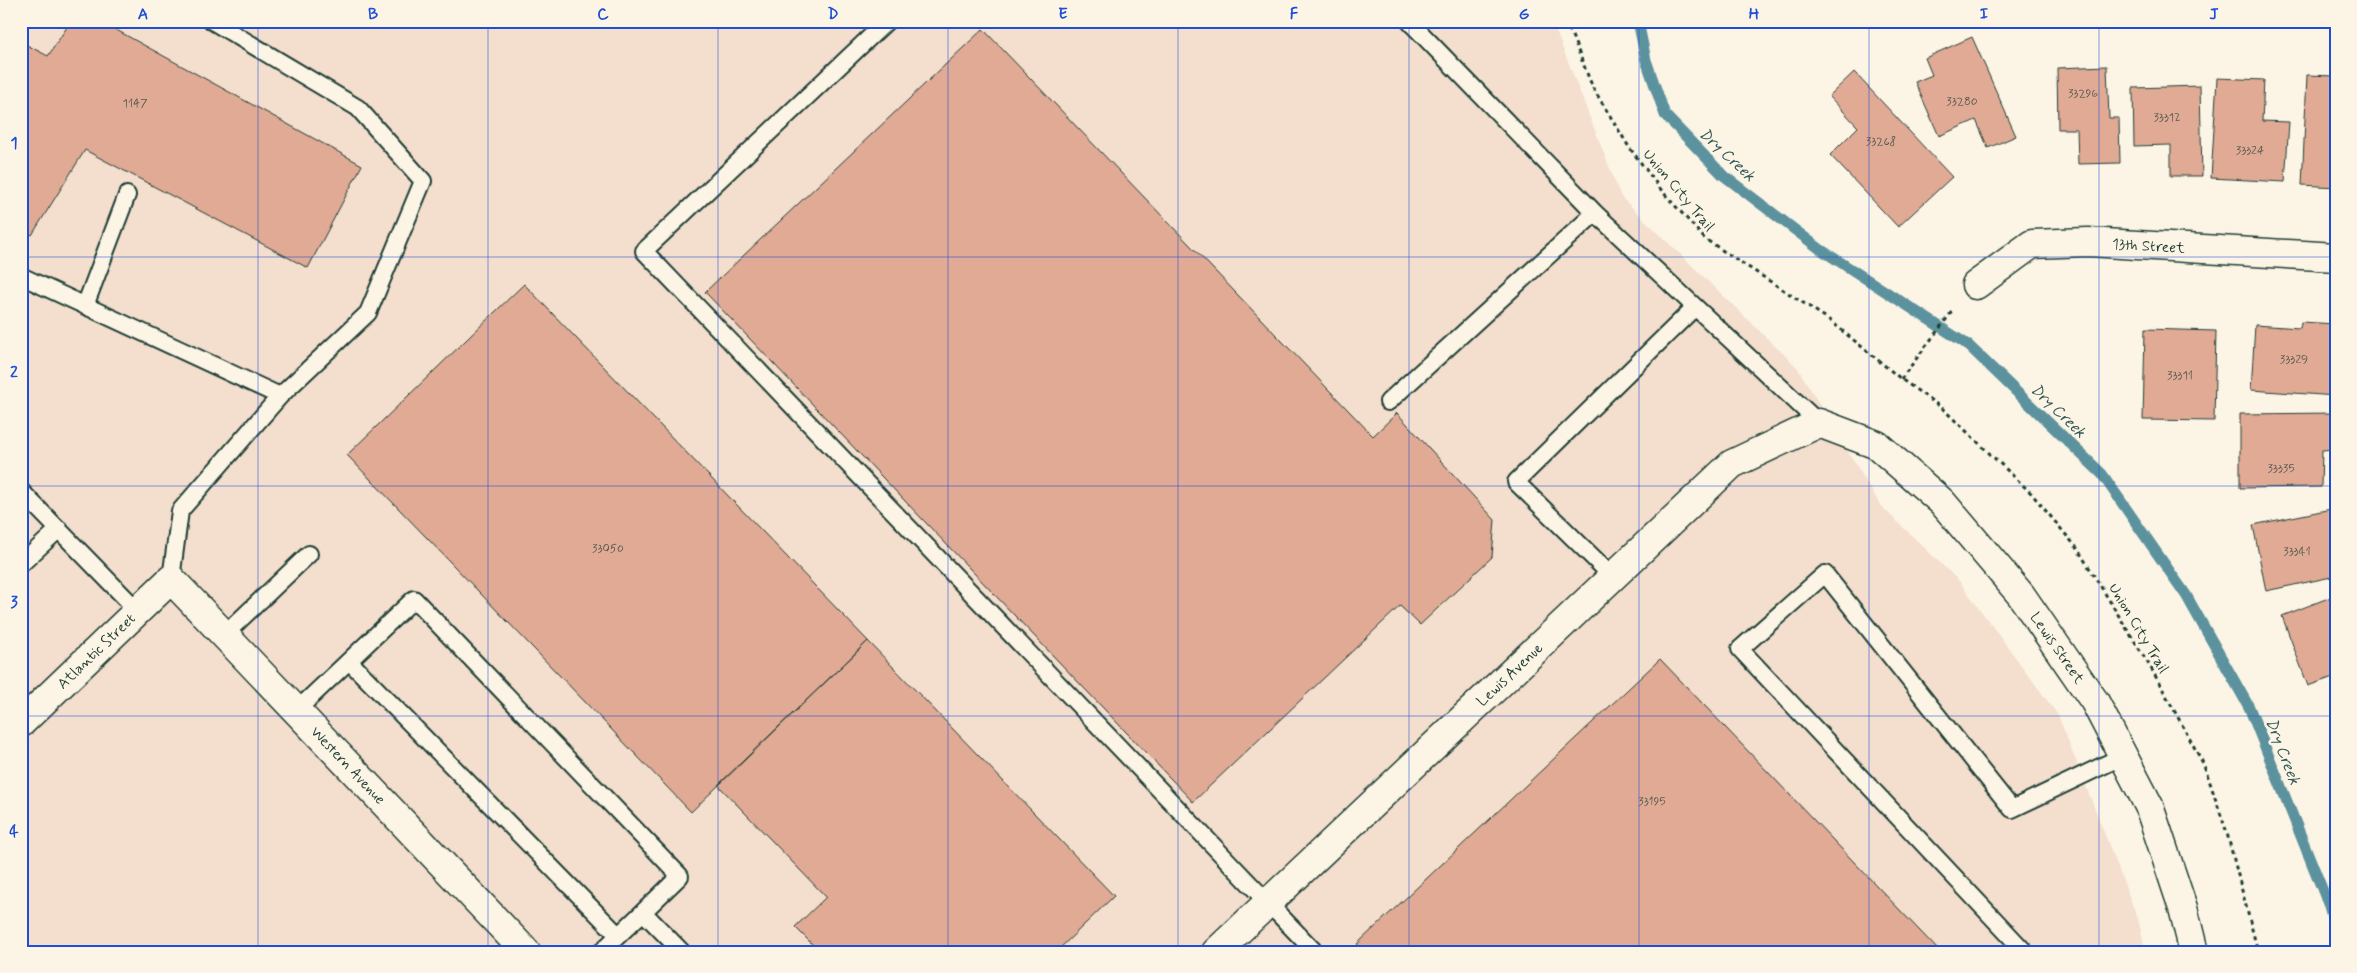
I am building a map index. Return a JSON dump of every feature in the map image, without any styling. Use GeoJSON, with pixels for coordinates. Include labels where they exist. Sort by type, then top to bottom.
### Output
{"type":"FeatureCollection","features":[{"type":"Feature","properties":{"kind":"street","name":"13th Street"},"geometry":{"type":"LineString","coordinates":[[1976,285],[2032,244],[2088,242],[2336,257]]}},
{"type":"Feature","properties":{"kind":"street","name":"Lewis Avenue"},"geometry":{"type":"LineString","coordinates":[[1216,952],[1732,464],[1819,423]]}},
{"type":"Feature","properties":{"kind":"street","name":"Lewis Street"},"geometry":{"type":"LineString","coordinates":[[1819,423],[1877,445],[1942,502],[2021,595],[2095,702],[2149,806],[2183,908],[2194,952]]}},
{"type":"Feature","properties":{"kind":"street","name":"Atlantic Street"},"geometry":{"type":"LineString","coordinates":[[21,723],[171,579]]}},
{"type":"Feature","properties":{"kind":"street","name":"Western Avenue"},"geometry":{"type":"LineString","coordinates":[[171,579],[526,952]]}},
{"type":"Feature","properties":{"kind":"lane"},"geometry":{"type":"LineString","coordinates":[[171,579],[180,511],[280,396],[368,313],[422,181],[358,108],[212,21]]}},
{"type":"Feature","properties":{"kind":"lane"},"geometry":{"type":"LineString","coordinates":[[887,21],[644,251],[1316,952]]}},
{"type":"Feature","properties":{"kind":"lane"},"geometry":{"type":"LineString","coordinates":[[1409,21],[1595,213],[1819,423]]}},
{"type":"Feature","properties":{"kind":"lane"},"geometry":{"type":"LineString","coordinates":[[85,306],[127,195]]}},
{"type":"Feature","properties":{"kind":"lane"},"geometry":{"type":"LineString","coordinates":[[1388,402],[1595,213]]}},
{"type":"Feature","properties":{"kind":"lane"},"geometry":{"type":"LineString","coordinates":[[21,276],[280,396]]}},
{"type":"Feature","properties":{"kind":"lane"},"geometry":{"type":"LineString","coordinates":[[1612,576],[1516,482],[1695,307]]}},
{"type":"Feature","properties":{"kind":"lane"},"geometry":{"type":"LineString","coordinates":[[21,491],[138,611]]}},
{"type":"Feature","properties":{"kind":"lane"},"geometry":{"type":"LineString","coordinates":[[21,564],[59,529]]}},
{"type":"Feature","properties":{"kind":"lane"},"geometry":{"type":"LineString","coordinates":[[224,635],[309,554]]}},
{"type":"Feature","properties":{"kind":"lane"},"geometry":{"type":"LineString","coordinates":[[2025,952],[1740,649],[1825,574],[2012,809],[2123,756]]}},
{"type":"Feature","properties":{"kind":"lane"},"geometry":{"type":"LineString","coordinates":[[296,711],[414,599],[680,876],[601,952]]}},
{"type":"Feature","properties":{"kind":"lane"},"geometry":{"type":"LineString","coordinates":[[349,661],[618,935]]}},
{"type":"Feature","properties":{"kind":"lane"},"geometry":{"type":"LineString","coordinates":[[643,912],[682,952]]}},
{"type":"Feature","properties":{"kind":"path","name":"Union City Trail"},"geometry":{"type":"LineString","coordinates":[[1566,21],[1593,88],[1629,147],[1662,191],[1705,239],[1828,319],[1901,379],[1942,408],[2031,493],[2077,548],[2178,714],[2204,765],[2227,833],[2258,952]]}},
{"type":"Feature","properties":{"kind":"path"},"geometry":{"type":"LineString","coordinates":[[1901,379],[1957,305]]}},
{"type":"Feature","properties":{"kind":"shaded area"},"geometry":{"type":"Polygon","coordinates":[[[21,21],[1552,21],[1621,197],[1797,367],[1881,506],[1959,581],[2058,715],[2138,919],[2146,952],[21,952],[21,21]]]}},
{"type":"Feature","properties":{"kind":"building"},"geometry":{"type":"Polygon","coordinates":[[[71,21],[100,21],[362,165],[308,268],[85,150],[32,235],[21,229],[21,42],[48,56],[71,21]]]}},
{"type":"Feature","properties":{"kind":"building"},"geometry":{"type":"Polygon","coordinates":[[[983,29],[1373,436],[1397,413],[1495,520],[1492,557],[1420,625],[1400,606],[1193,802],[705,292],[983,29]]]}},
{"type":"Feature","properties":{"kind":"building"},"geometry":{"type":"Polygon","coordinates":[[[1972,37],[2016,136],[1988,148],[1976,120],[1939,136],[1915,82],[1932,75],[1925,58],[1972,37]]]}},
{"type":"Feature","properties":{"kind":"building"},"geometry":{"type":"Polygon","coordinates":[[[2107,66],[2109,118],[2119,118],[2120,163],[2078,164],[2077,129],[2058,129],[2057,68],[2107,66]]]}},
{"type":"Feature","properties":{"kind":"building"},"geometry":{"type":"Polygon","coordinates":[[[1854,72],[1952,177],[1898,227],[1830,155],[1858,127],[1829,96],[1854,72]]]}},
{"type":"Feature","properties":{"kind":"building"},"geometry":{"type":"Polygon","coordinates":[[[2307,75],[2336,76],[2336,187],[2302,185],[2307,75]]]}},
{"type":"Feature","properties":{"kind":"building"},"geometry":{"type":"Polygon","coordinates":[[[2217,78],[2264,80],[2262,121],[2289,122],[2285,182],[2211,178],[2217,78]]]}},
{"type":"Feature","properties":{"kind":"building"},"geometry":{"type":"Polygon","coordinates":[[[2200,86],[2202,176],[2171,176],[2171,145],[2134,146],[2133,88],[2200,86]]]}},
{"type":"Feature","properties":{"kind":"building"},"geometry":{"type":"Polygon","coordinates":[[[524,284],[868,641],[691,812],[347,455],[524,284]]]}},
{"type":"Feature","properties":{"kind":"building"},"geometry":{"type":"Polygon","coordinates":[[[2301,322],[2336,324],[2336,396],[2251,390],[2255,325],[2300,328],[2301,322]]]}},
{"type":"Feature","properties":{"kind":"building"},"geometry":{"type":"Polygon","coordinates":[[[2145,329],[2216,331],[2214,421],[2143,420],[2145,329]]]}},
{"type":"Feature","properties":{"kind":"building"},"geometry":{"type":"Polygon","coordinates":[[[2336,413],[2336,449],[2322,450],[2321,487],[2240,488],[2240,414],[2336,413]]]}},
{"type":"Feature","properties":{"kind":"building"},"geometry":{"type":"Polygon","coordinates":[[[2336,508],[2336,576],[2266,591],[2253,525],[2336,508]]]}},
{"type":"Feature","properties":{"kind":"building"},"geometry":{"type":"Polygon","coordinates":[[[2336,595],[2336,676],[2308,686],[2282,616],[2336,595]]]}},
{"type":"Feature","properties":{"kind":"building"},"geometry":{"type":"Polygon","coordinates":[[[868,641],[1114,896],[1056,952],[820,952],[795,927],[826,897],[718,785],[868,641]]]}},
{"type":"Feature","properties":{"kind":"building"},"geometry":{"type":"Polygon","coordinates":[[[1660,659],[1940,952],[1365,952],[1357,944],[1660,659]]]}},
{"type":"Feature","properties":{"kind":"waterway","name":"Dry Creek"},"geometry":{"type":"LineString","coordinates":[[1638,21],[1646,60],[1665,115],[1723,175],[1820,249],[1968,345],[2102,474],[2186,595],[2249,707],[2329,906],[2336,930]]}}]}
